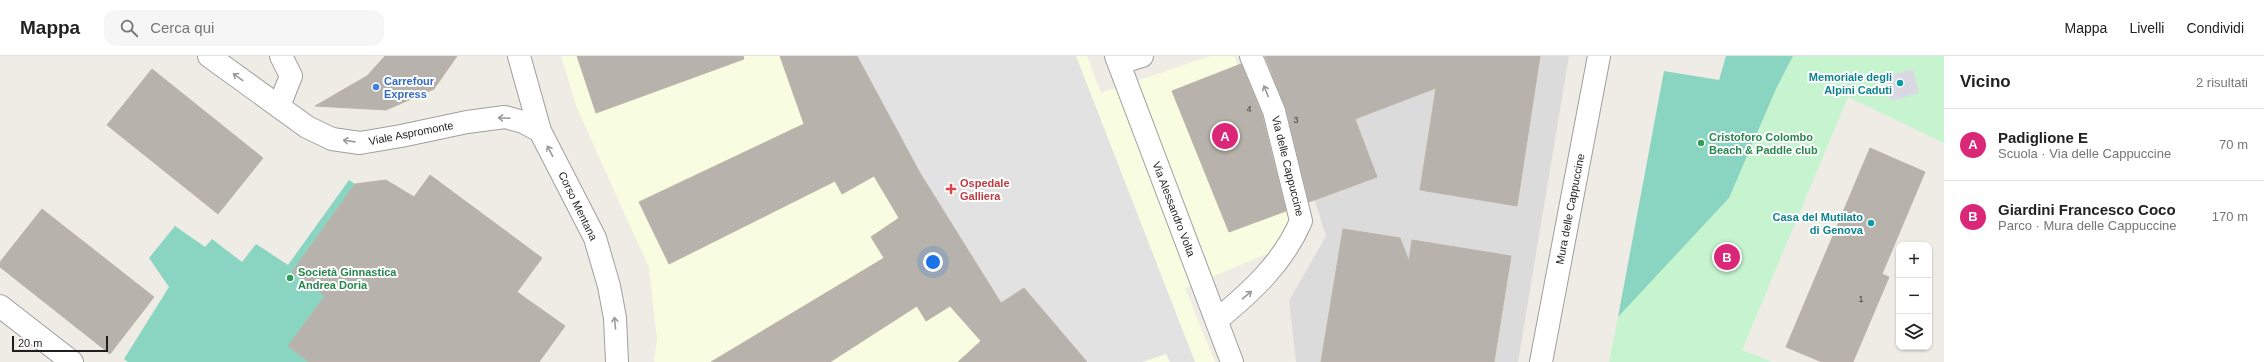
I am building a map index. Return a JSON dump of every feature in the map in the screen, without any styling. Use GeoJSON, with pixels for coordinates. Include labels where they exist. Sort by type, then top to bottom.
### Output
{"type":"FeatureCollection","features":[{"type":"Feature","properties":{"kind":"street","name":"Viale Aspromonte"},"geometry":{"type":"LineString","coordinates":[[209,56],[307,128],[332,139],[360,143],[467,122],[505,117],[522,122],[540,131]]}},
{"type":"Feature","properties":{"kind":"street"},"geometry":{"type":"LineString","coordinates":[[279,106],[291,76],[281,56]]}},
{"type":"Feature","properties":{"kind":"street","name":"Corso Mentana"},"geometry":{"type":"LineString","coordinates":[[519,56],[540,131],[595,238],[609,286],[614,312],[617,362]]}},
{"type":"Feature","properties":{"kind":"street"},"geometry":{"type":"LineString","coordinates":[[1117,60],[1142,56]]}},
{"type":"Feature","properties":{"kind":"street","name":"Via delle Cappuccine"},"geometry":{"type":"LineString","coordinates":[[1217,320],[1259,285],[1294,238],[1302,222],[1274,111],[1251,56]]}},
{"type":"Feature","properties":{"kind":"street","name":"Mura delle Cappuccine"},"geometry":{"type":"LineString","coordinates":[[1541,362],[1599,56]]}},
{"type":"Feature","properties":{"kind":"street","name":"Via Alessandro Volta"},"geometry":{"type":"LineString","coordinates":[[1117,60],[1232,362]]}},
{"type":"Feature","properties":{"kind":"street"},"geometry":{"type":"LineString","coordinates":[[0,306],[72,362]]}},
{"type":"Feature","properties":{"kind":"shaded area","name":"Ospedale Galliera"},"geometry":{"type":"Polygon","coordinates":[[[561,56],[1087,56],[1101,93],[1210,56],[1234,56],[1272,141],[1307,237],[1185,288],[1215,362],[654,362],[657,339],[649,268],[577,108],[561,56]]]}},
{"type":"Feature","properties":{"kind":"shaded area"},"geometry":{"type":"Polygon","coordinates":[[[857,56],[1076,56],[1195,362],[1170,362],[1166,354],[1142,362],[1087,362],[1024,289],[1001,303],[920,173],[857,56]]]}},
{"type":"Feature","properties":{"kind":"shaded area"},"geometry":{"type":"Polygon","coordinates":[[[1265,56],[1569,56],[1518,362],[1296,362],[1289,301],[1326,236],[1288,116],[1265,56]]]}},
{"type":"Feature","properties":{"kind":"shaded area"},"geometry":{"type":"Polygon","coordinates":[[[1913,69],[1919,93],[1891,101],[1884,77],[1913,69]]]}},
{"type":"Feature","properties":{"kind":"green space","name":"Cristoforo Colombo Beach & Paddle club"},"geometry":{"type":"Polygon","coordinates":[[[1726,56],[1793,56],[1776,89],[1729,198],[1618,317],[1664,71],[1719,80],[1726,56]]]}},
{"type":"Feature","properties":{"kind":"green space"},"geometry":{"type":"Polygon","coordinates":[[[1793,56],[1944,56],[1944,143],[1848,97],[1742,350],[1772,362],[1609,362],[1618,317],[1729,198],[1776,89],[1793,56]]]}},
{"type":"Feature","properties":{"kind":"green space","name":"Società Ginnastica Andrea Doria"},"geometry":{"type":"Polygon","coordinates":[[[349,180],[355,184],[386,180],[411,195],[374,246],[459,362],[128,362],[124,359],[169,287],[149,258],[175,226],[205,247],[212,239],[242,262],[256,244],[288,265],[349,180]]]}},
{"type":"Feature","properties":{"kind":"building"},"geometry":{"type":"Polygon","coordinates":[[[385,56],[457,56],[434,89],[386,110],[315,106],[367,76],[385,56]]]}},
{"type":"Feature","properties":{"kind":"building"},"geometry":{"type":"Polygon","coordinates":[[[577,56],[743,56],[744,59],[596,113],[577,56]]]}},
{"type":"Feature","properties":{"kind":"building"},"geometry":{"type":"Polygon","coordinates":[[[780,56],[857,56],[920,173],[1001,303],[1024,288],[1087,362],[958,362],[981,341],[950,306],[926,321],[917,306],[830,362],[711,362],[884,258],[871,237],[899,218],[874,176],[842,194],[835,181],[669,264],[639,202],[804,124],[780,56]]]}},
{"type":"Feature","properties":{"kind":"building"},"geometry":{"type":"Polygon","coordinates":[[[1265,56],[1540,56],[1517,206],[1420,190],[1436,88],[1355,119],[1377,177],[1309,202],[1286,108],[1265,56]]]}},
{"type":"Feature","properties":{"kind":"building"},"geometry":{"type":"Polygon","coordinates":[[[1241,64],[1262,115],[1286,211],[1229,232],[1172,91],[1241,64]]]}},
{"type":"Feature","properties":{"kind":"building"},"geometry":{"type":"Polygon","coordinates":[[[152,69],[263,158],[218,214],[107,125],[152,69]]]}},
{"type":"Feature","properties":{"kind":"building","name":"Casa del Mutilato di Genova"},"geometry":{"type":"Polygon","coordinates":[[[1870,148],[1925,172],[1882,274],[1889,277],[1853,362],[1822,362],[1786,347],[1870,148]]]}},
{"type":"Feature","properties":{"kind":"building"},"geometry":{"type":"Polygon","coordinates":[[[430,175],[542,258],[517,292],[565,326],[539,362],[309,362],[288,346],[325,296],[292,272],[355,184],[386,180],[414,197],[430,175]]]}},
{"type":"Feature","properties":{"kind":"building"},"geometry":{"type":"Polygon","coordinates":[[[42,209],[154,297],[110,354],[0,267],[0,262],[42,209]]]}},
{"type":"Feature","properties":{"kind":"building"},"geometry":{"type":"Polygon","coordinates":[[[1343,229],[1400,238],[1409,261],[1412,240],[1511,256],[1494,362],[1321,362],[1343,229]]]}},
{"type":"Feature","properties":{"kind":"place","name":"Memoriale degli Alpini Caduti"},"geometry":{"type":"Point","coordinates":[1900,83]}},
{"type":"Feature","properties":{"kind":"place","name":"Carrefour Express"},"geometry":{"type":"Point","coordinates":[376,87]}},
{"type":"Feature","properties":{"kind":"place","name":"Padiglione E"},"geometry":{"type":"Point","coordinates":[1225,136]}},
{"type":"Feature","properties":{"kind":"place","name":"Cristoforo Colombo Beach & Paddle club"},"geometry":{"type":"Point","coordinates":[1701,143]}},
{"type":"Feature","properties":{"kind":"place","name":"Ospedale Galliera"},"geometry":{"type":"Point","coordinates":[951,189]}},
{"type":"Feature","properties":{"kind":"place","name":"Casa del Mutilato di Genova"},"geometry":{"type":"Point","coordinates":[1871,223]}},
{"type":"Feature","properties":{"kind":"place","name":"Giardini Francesco Coco"},"geometry":{"type":"Point","coordinates":[1727,257]}},
{"type":"Feature","properties":{"kind":"place","name":"Società Ginnastica Andrea Doria"},"geometry":{"type":"Point","coordinates":[290,278]}}]}
